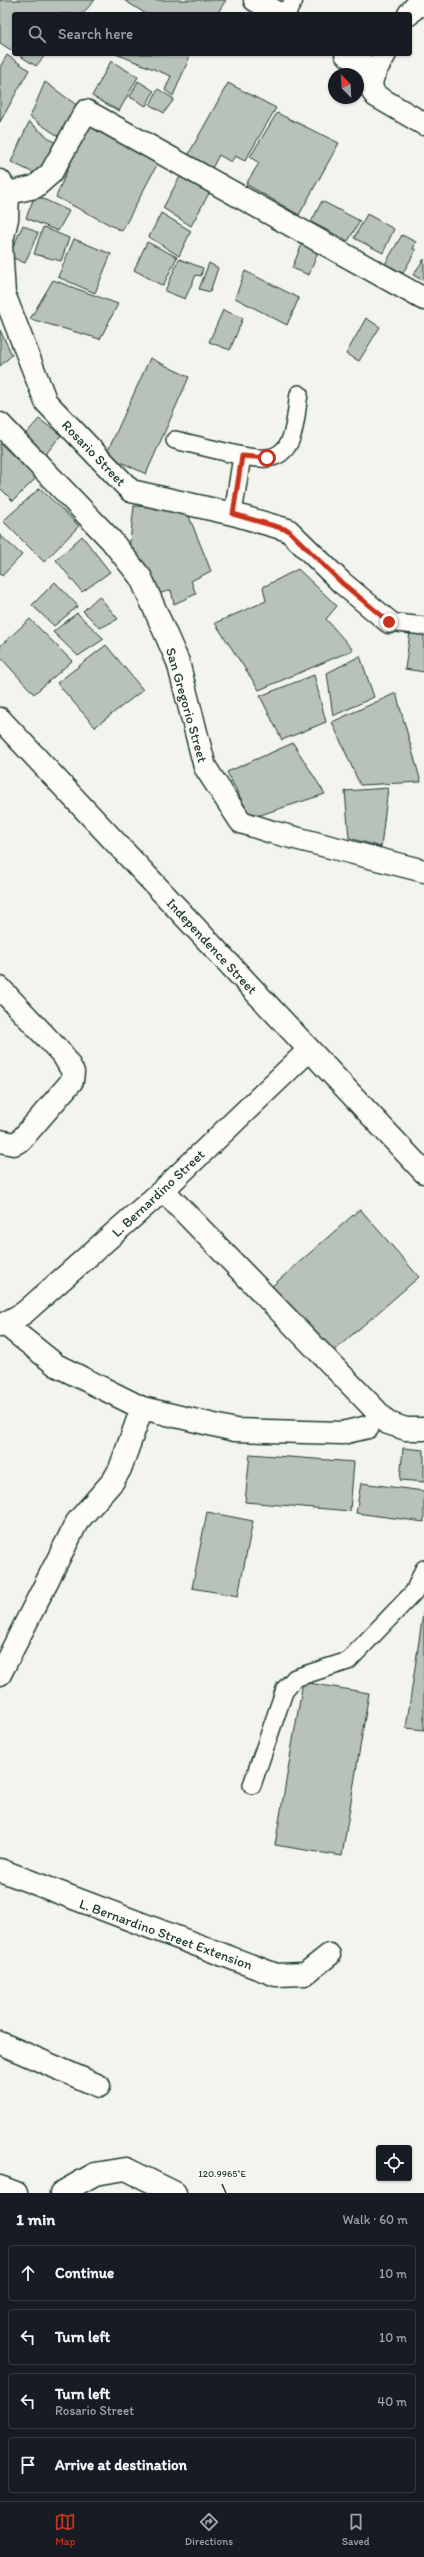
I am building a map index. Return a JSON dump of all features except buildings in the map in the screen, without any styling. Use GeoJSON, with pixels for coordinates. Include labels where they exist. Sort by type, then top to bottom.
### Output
{"type":"FeatureCollection","features":[{"type":"Feature","properties":{"kind":"street"},"geometry":{"type":"LineString","coordinates":[[255,0],[276,12]]}},
{"type":"Feature","properties":{"kind":"street"},"geometry":{"type":"LineString","coordinates":[[411,12],[416,6],[424,5]]}},
{"type":"Feature","properties":{"kind":"street"},"geometry":{"type":"LineString","coordinates":[[354,56],[380,63],[370,85],[371,91],[376,96],[424,124]]}},
{"type":"Feature","properties":{"kind":"street"},"geometry":{"type":"LineString","coordinates":[[4,187],[35,187],[51,173],[86,111],[424,299]]}},
{"type":"Feature","properties":{"kind":"street","name":"Rosario Street"},"geometry":{"type":"LineString","coordinates":[[4,187],[7,219],[1,245],[4,294],[46,402],[130,491],[233,514],[288,530],[341,582],[389,622]]}},
{"type":"Feature","properties":{"kind":"street","name":"San Gregorio Street"},"geometry":{"type":"LineString","coordinates":[[0,424],[111,540],[141,578],[178,662],[205,767],[241,822],[272,832],[424,871]]}},
{"type":"Feature","properties":{"kind":"street","name":"Independence Street"},"geometry":{"type":"LineString","coordinates":[[0,719],[424,1172]]}},
{"type":"Feature","properties":{"kind":"street"},"geometry":{"type":"LineString","coordinates":[[0,988],[63,1055],[73,1072],[72,1081],[20,1140],[14,1144],[0,1141]]}},
{"type":"Feature","properties":{"kind":"street","name":"L. Bernardino Street"},"geometry":{"type":"LineString","coordinates":[[3,1325],[24,1313],[163,1190],[309,1050]]}},
{"type":"Feature","properties":{"kind":"street"},"geometry":{"type":"LineString","coordinates":[[163,1190],[378,1425]]}},
{"type":"Feature","properties":{"kind":"street"},"geometry":{"type":"LineString","coordinates":[[3,1325],[56,1365],[142,1408],[235,1430],[342,1433],[378,1425],[424,1430]]}},
{"type":"Feature","properties":{"kind":"street"},"geometry":{"type":"LineString","coordinates":[[0,1674],[77,1522],[113,1481],[120,1469],[142,1408]]}},
{"type":"Feature","properties":{"kind":"street","name":"L. Bernardino Street Extension"},"geometry":{"type":"LineString","coordinates":[[0,1870],[276,1974],[305,1974],[329,1955]]}},
{"type":"Feature","properties":{"kind":"street"},"geometry":{"type":"LineString","coordinates":[[0,2043],[99,2086]]}},
{"type":"Feature","properties":{"kind":"street"},"geometry":{"type":"LineString","coordinates":[[61,2193],[95,2174],[126,2169],[175,2193]]}},
{"type":"Feature","properties":{"kind":"street"},"geometry":{"type":"LineString","coordinates":[[0,2187],[16,2193]]}},
{"type":"Feature","properties":{"kind":"lane"},"geometry":{"type":"LineString","coordinates":[[287,12],[294,0]]}},
{"type":"Feature","properties":{"kind":"lane"},"geometry":{"type":"LineString","coordinates":[[175,440],[242,456],[267,458],[278,455],[287,449],[292,435],[299,394]]}},
{"type":"Feature","properties":{"kind":"lane"},"geometry":{"type":"LineString","coordinates":[[233,514],[242,456]]}},
{"type":"Feature","properties":{"kind":"lane"},"geometry":{"type":"LineString","coordinates":[[389,622],[424,626]]}},
{"type":"Feature","properties":{"kind":"lane"},"geometry":{"type":"LineString","coordinates":[[252,1785],[285,1689],[295,1678],[348,1661],[414,1592],[424,1569]]}},
{"type":"Feature","properties":{"kind":"route"},"geometry":{"type":"LineString","coordinates":[[267,458],[242,456],[233,514],[269,523],[288,530],[341,582],[389,622]]}}]}
